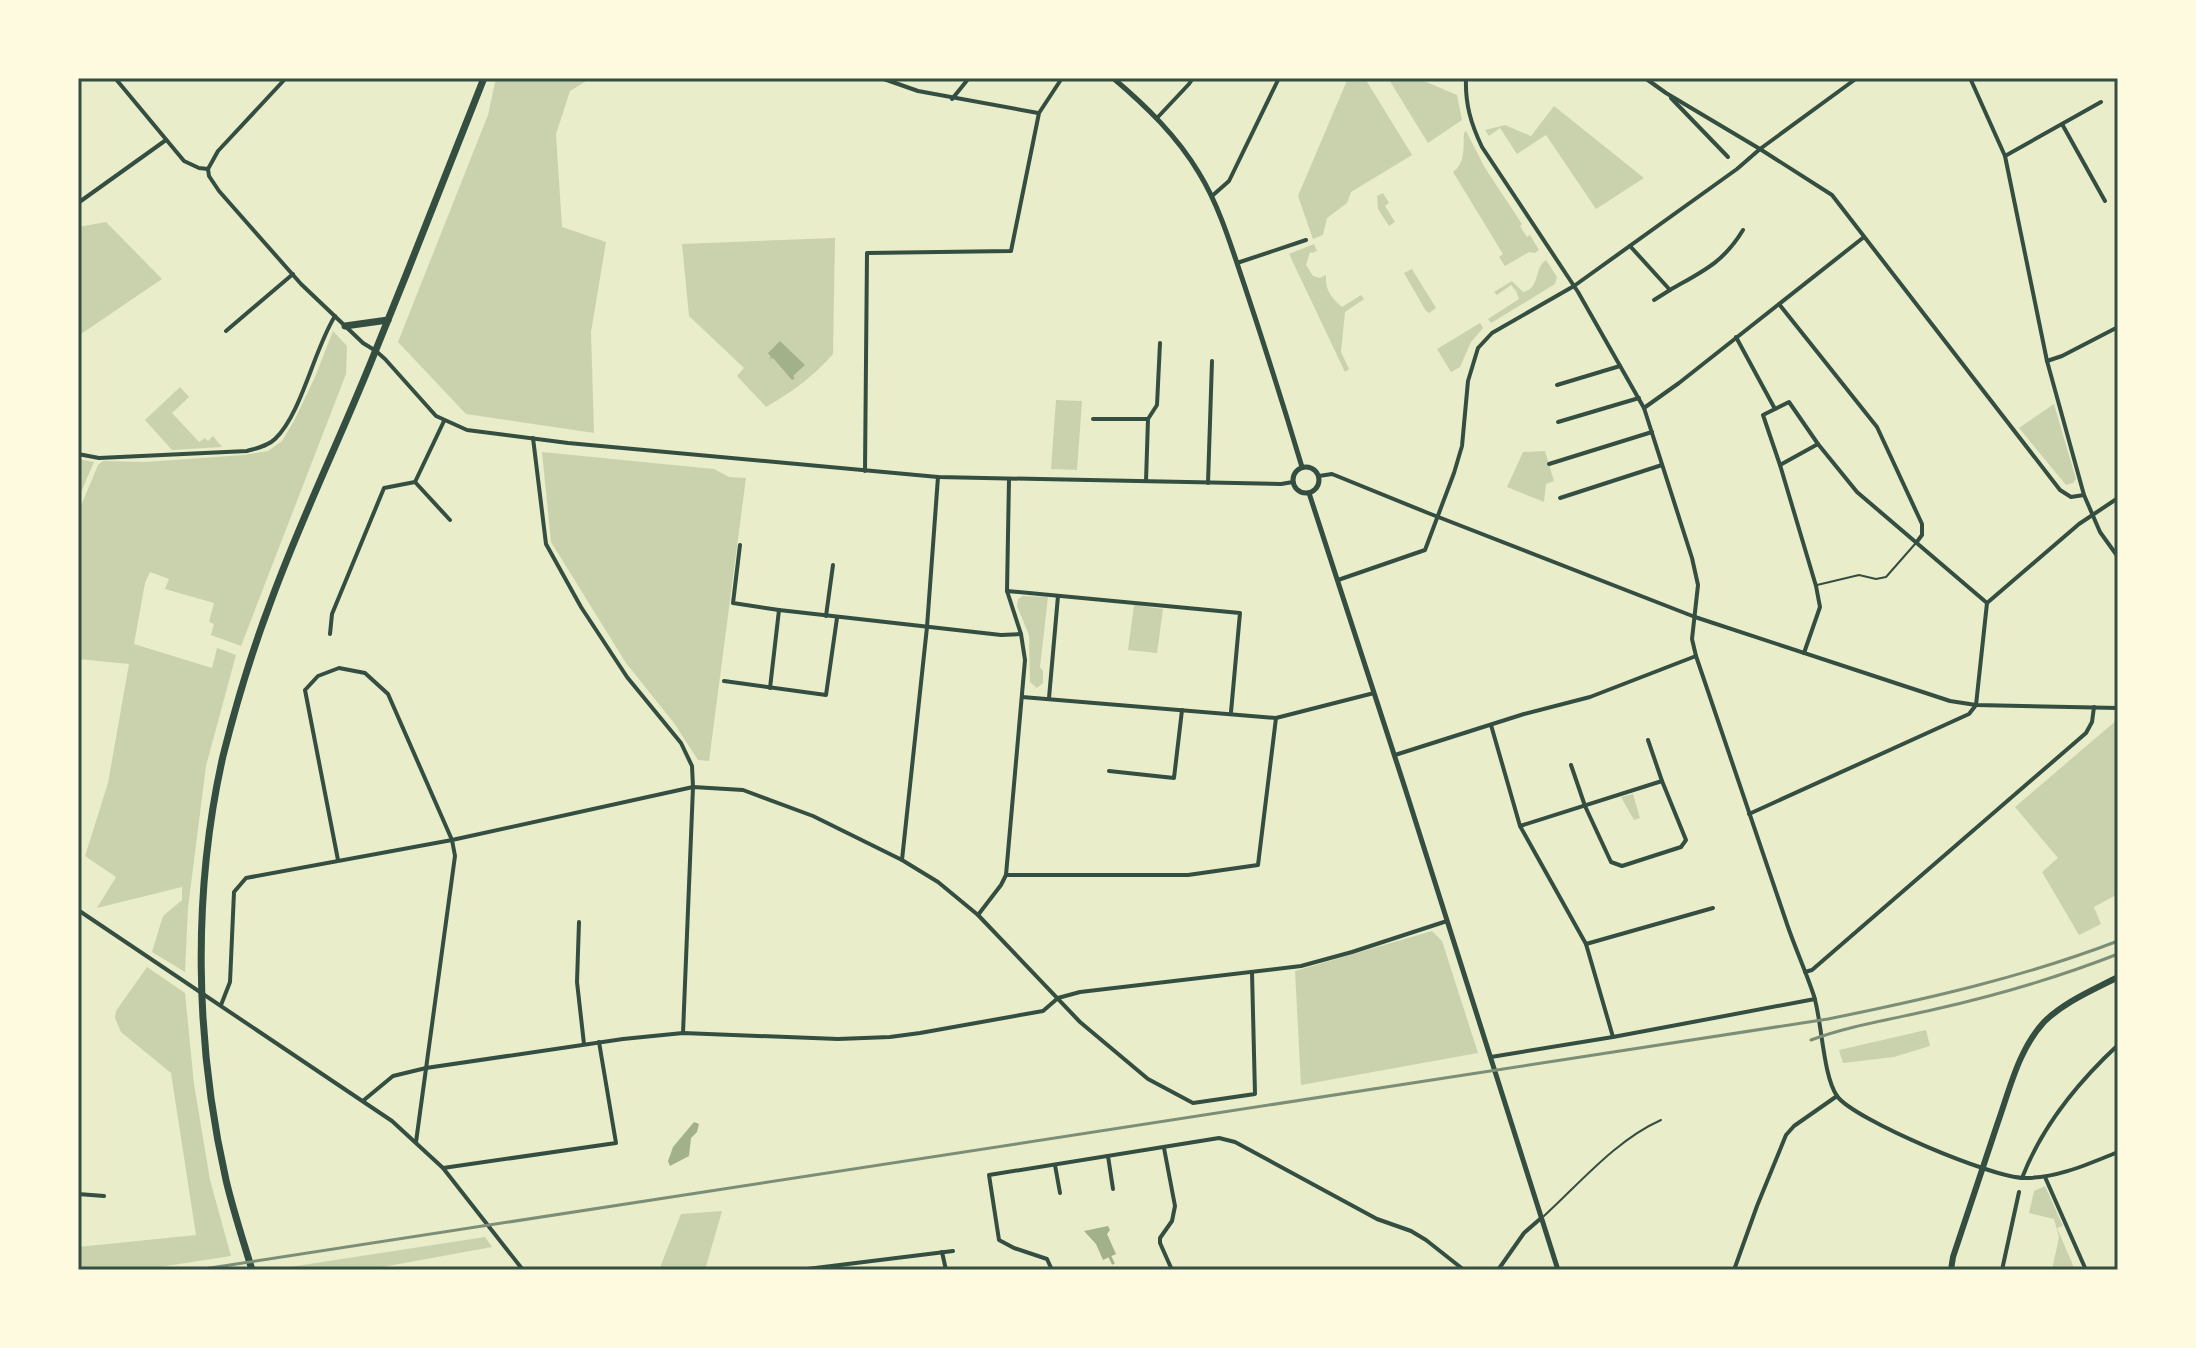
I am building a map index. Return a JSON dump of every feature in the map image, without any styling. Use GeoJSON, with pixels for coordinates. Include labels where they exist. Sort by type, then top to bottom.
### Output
{"type":"FeatureCollection","features":[{"type":"Feature","properties":{"kind":"main road"},"geometry":{"type":"LineString","coordinates":[[252,1270],[220,1151],[202,1007],[203,903],[223,757],[244,679],[271,600],[376,351],[484,78]]}},
{"type":"Feature","properties":{"kind":"main road"},"geometry":{"type":"LineString","coordinates":[[345,326],[388,320]]}},
{"type":"Feature","properties":{"kind":"main road"},"geometry":{"type":"LineString","coordinates":[[1951,1270],[2018,1066],[2034,1035],[2065,1005],[2118,977]]}},
{"type":"Feature","properties":{"kind":"street"},"geometry":{"type":"LineString","coordinates":[[115,78],[184,161],[208,169]]}},
{"type":"Feature","properties":{"kind":"street"},"geometry":{"type":"LineString","coordinates":[[286,78],[218,151],[208,169],[209,176],[293,274],[363,343],[376,351],[444,421],[467,430],[533,438],[938,477],[1293,482]]}},
{"type":"Feature","properties":{"kind":"street"},"geometry":{"type":"LineString","coordinates":[[881,78],[952,99],[1039,113]]}},
{"type":"Feature","properties":{"kind":"street"},"geometry":{"type":"LineString","coordinates":[[952,99],[969,78]]}},
{"type":"Feature","properties":{"kind":"street"},"geometry":{"type":"LineString","coordinates":[[865,471],[867,253],[1011,251],[1039,113],[1062,78]]}},
{"type":"Feature","properties":{"kind":"street"},"geometry":{"type":"LineString","coordinates":[[1113,78],[1157,118],[1200,174],[1237,263],[1302,467]]}},
{"type":"Feature","properties":{"kind":"street"},"geometry":{"type":"LineString","coordinates":[[1157,118],[1193,78]]}},
{"type":"Feature","properties":{"kind":"street"},"geometry":{"type":"LineString","coordinates":[[1211,197],[1229,181],[1279,78]]}},
{"type":"Feature","properties":{"kind":"street"},"geometry":{"type":"LineString","coordinates":[[1466,78],[1465,96],[1471,123],[1482,147],[1574,286],[1644,408],[1698,585],[1692,639],[1696,656],[1815,999],[1828,1074],[1837,1096],[1876,1122],[1914,1140],[1983,1168],[2022,1178],[2080,1167],[2118,1152]]}},
{"type":"Feature","properties":{"kind":"street"},"geometry":{"type":"LineString","coordinates":[[1645,78],[1832,195],[2060,490],[2071,497],[2084,495]]}},
{"type":"Feature","properties":{"kind":"street"},"geometry":{"type":"LineString","coordinates":[[1338,580],[1425,550],[1462,446],[1468,381],[1478,348],[1492,333],[1574,286],[1857,78]]}},
{"type":"Feature","properties":{"kind":"street"},"geometry":{"type":"LineString","coordinates":[[1970,78],[2005,156],[2047,361],[2084,495],[2092,517],[2118,557]]}},
{"type":"Feature","properties":{"kind":"street"},"geometry":{"type":"LineString","coordinates":[[1666,93],[1728,157]]}},
{"type":"Feature","properties":{"kind":"street"},"geometry":{"type":"LineString","coordinates":[[2005,156],[2101,102]]}},
{"type":"Feature","properties":{"kind":"street"},"geometry":{"type":"LineString","coordinates":[[2062,124],[2105,201]]}},
{"type":"Feature","properties":{"kind":"street"},"geometry":{"type":"LineString","coordinates":[[78,203],[166,140]]}},
{"type":"Feature","properties":{"kind":"street"},"geometry":{"type":"LineString","coordinates":[[1654,300],[1716,264],[1733,248],[1743,230]]}},
{"type":"Feature","properties":{"kind":"street"},"geometry":{"type":"LineString","coordinates":[[1644,408],[1864,237]]}},
{"type":"Feature","properties":{"kind":"street"},"geometry":{"type":"LineString","coordinates":[[1237,263],[1306,240]]}},
{"type":"Feature","properties":{"kind":"street"},"geometry":{"type":"LineString","coordinates":[[1630,246],[1670,290]]}},
{"type":"Feature","properties":{"kind":"street"},"geometry":{"type":"LineString","coordinates":[[226,331],[293,274]]}},
{"type":"Feature","properties":{"kind":"street"},"geometry":{"type":"LineString","coordinates":[[1779,304],[1877,427],[1922,524],[1922,535],[1915,543]]}},
{"type":"Feature","properties":{"kind":"street"},"geometry":{"type":"LineString","coordinates":[[78,454],[99,458],[247,451],[274,440],[295,408],[335,316]]}},
{"type":"Feature","properties":{"kind":"street"},"geometry":{"type":"LineString","coordinates":[[2047,361],[2118,327]]}},
{"type":"Feature","properties":{"kind":"street"},"geometry":{"type":"LineString","coordinates":[[1736,337],[1775,409]]}},
{"type":"Feature","properties":{"kind":"street"},"geometry":{"type":"LineString","coordinates":[[1146,481],[1148,419],[1157,405],[1160,343]]}},
{"type":"Feature","properties":{"kind":"street"},"geometry":{"type":"LineString","coordinates":[[1208,483],[1212,361]]}},
{"type":"Feature","properties":{"kind":"street"},"geometry":{"type":"LineString","coordinates":[[1557,385],[1620,366]]}},
{"type":"Feature","properties":{"kind":"street"},"geometry":{"type":"LineString","coordinates":[[1558,422],[1639,398]]}},
{"type":"Feature","properties":{"kind":"street"},"geometry":{"type":"LineString","coordinates":[[1804,653],[1820,607],[1763,415],[1789,402],[1857,492],[1987,603]]}},
{"type":"Feature","properties":{"kind":"street"},"geometry":{"type":"LineString","coordinates":[[1093,419],[1148,419]]}},
{"type":"Feature","properties":{"kind":"street"},"geometry":{"type":"LineString","coordinates":[[415,482],[444,421]]}},
{"type":"Feature","properties":{"kind":"street"},"geometry":{"type":"LineString","coordinates":[[1549,464],[1652,432]]}},
{"type":"Feature","properties":{"kind":"street"},"geometry":{"type":"LineString","coordinates":[[533,438],[546,544],[581,607],[627,677],[681,743],[692,766],[683,1033]]}},
{"type":"Feature","properties":{"kind":"street"},"geometry":{"type":"LineString","coordinates":[[1780,465],[1818,444]]}},
{"type":"Feature","properties":{"kind":"street"},"geometry":{"type":"LineString","coordinates":[[1560,498],[1662,465]]}},
{"type":"Feature","properties":{"kind":"street"},"geometry":{"type":"LineString","coordinates":[[1302,467],[1314,469],[1319,476],[1318,487],[1309,493],[1301,493],[1295,488],[1295,472],[1302,467]]}},
{"type":"Feature","properties":{"kind":"street"},"geometry":{"type":"LineString","coordinates":[[1319,476],[1332,474],[1695,617],[1950,701],[1976,705],[2118,708]]}},
{"type":"Feature","properties":{"kind":"street"},"geometry":{"type":"LineString","coordinates":[[902,860],[927,627],[938,477]]}},
{"type":"Feature","properties":{"kind":"street"},"geometry":{"type":"LineString","coordinates":[[978,915],[1006,875],[1025,660],[1021,634],[1007,591],[1009,479]]}},
{"type":"Feature","properties":{"kind":"street"},"geometry":{"type":"LineString","coordinates":[[415,482],[450,520]]}},
{"type":"Feature","properties":{"kind":"street"},"geometry":{"type":"LineString","coordinates":[[330,634],[332,614],[384,488],[415,482]]}},
{"type":"Feature","properties":{"kind":"street"},"geometry":{"type":"LineString","coordinates":[[1309,493],[1558,1270]]}},
{"type":"Feature","properties":{"kind":"street"},"geometry":{"type":"LineString","coordinates":[[1749,814],[1969,714],[1976,705],[1987,603],[2079,524],[2118,498]]}},
{"type":"Feature","properties":{"kind":"street"},"geometry":{"type":"LineString","coordinates":[[740,545],[733,603],[837,618],[1001,635],[1021,634]]}},
{"type":"Feature","properties":{"kind":"street"},"geometry":{"type":"LineString","coordinates":[[826,616],[833,565]]}},
{"type":"Feature","properties":{"kind":"street"},"geometry":{"type":"LineString","coordinates":[[1007,591],[1240,613],[1231,713]]}},
{"type":"Feature","properties":{"kind":"street"},"geometry":{"type":"LineString","coordinates":[[1049,698],[1058,596]]}},
{"type":"Feature","properties":{"kind":"street"},"geometry":{"type":"LineString","coordinates":[[770,688],[779,610]]}},
{"type":"Feature","properties":{"kind":"street"},"geometry":{"type":"LineString","coordinates":[[724,681],[826,695],[837,618]]}},
{"type":"Feature","properties":{"kind":"street"},"geometry":{"type":"LineString","coordinates":[[1395,755],[1590,697],[1696,656]]}},
{"type":"Feature","properties":{"kind":"street"},"geometry":{"type":"LineString","coordinates":[[338,860],[305,690],[318,676],[339,668],[365,673],[388,694],[452,840],[455,856],[416,1142]]}},
{"type":"Feature","properties":{"kind":"street"},"geometry":{"type":"LineString","coordinates":[[1022,697],[1276,718],[1374,693]]}},
{"type":"Feature","properties":{"kind":"street"},"geometry":{"type":"LineString","coordinates":[[1805,972],[1812,970],[2086,733],[2092,722],[2094,707]]}},
{"type":"Feature","properties":{"kind":"street"},"geometry":{"type":"LineString","coordinates":[[1109,771],[1174,778],[1182,710]]}},
{"type":"Feature","properties":{"kind":"street"},"geometry":{"type":"LineString","coordinates":[[1006,875],[1188,875],[1258,865],[1276,718]]}},
{"type":"Feature","properties":{"kind":"street"},"geometry":{"type":"LineString","coordinates":[[1491,725],[1520,826],[1586,944],[1613,1037]]}},
{"type":"Feature","properties":{"kind":"street"},"geometry":{"type":"LineString","coordinates":[[1571,765],[1585,806],[1611,862],[1622,866],[1681,847],[1686,840],[1648,740]]}},
{"type":"Feature","properties":{"kind":"street"},"geometry":{"type":"LineString","coordinates":[[1520,826],[1662,781]]}},
{"type":"Feature","properties":{"kind":"street"},"geometry":{"type":"LineString","coordinates":[[221,1005],[230,982],[234,892],[246,878],[452,840],[693,787],[743,790],[813,816],[902,860],[938,882],[978,915],[1080,1022],[1148,1079],[1193,1103],[1255,1094],[1252,972]]}},
{"type":"Feature","properties":{"kind":"street"},"geometry":{"type":"LineString","coordinates":[[1586,944],[1713,908]]}},
{"type":"Feature","properties":{"kind":"street"},"geometry":{"type":"LineString","coordinates":[[78,910],[364,1100],[416,1142],[443,1168],[523,1270]]}},
{"type":"Feature","properties":{"kind":"street"},"geometry":{"type":"LineString","coordinates":[[364,1100],[393,1076],[426,1068],[599,1042],[683,1033],[838,1039],[920,1033],[1043,1011],[1058,998],[1080,992],[1301,966],[1447,921]]}},
{"type":"Feature","properties":{"kind":"street"},"geometry":{"type":"LineString","coordinates":[[579,922],[577,982],[584,1044]]}},
{"type":"Feature","properties":{"kind":"street"},"geometry":{"type":"LineString","coordinates":[[1491,1057],[1815,999]]}},
{"type":"Feature","properties":{"kind":"street"},"geometry":{"type":"LineString","coordinates":[[443,1168],[616,1143],[599,1042]]}},
{"type":"Feature","properties":{"kind":"street"},"geometry":{"type":"LineString","coordinates":[[2022,1178],[2031,1155],[2060,1107],[2118,1045]]}},
{"type":"Feature","properties":{"kind":"street"},"geometry":{"type":"LineString","coordinates":[[1734,1270],[1786,1135],[1837,1096]]}},
{"type":"Feature","properties":{"kind":"street"},"geometry":{"type":"LineString","coordinates":[[1052,1270],[1047,1259],[999,1240],[989,1175],[1219,1138],[1235,1142],[1377,1219],[1411,1231],[1464,1270]]}},
{"type":"Feature","properties":{"kind":"street"},"geometry":{"type":"LineString","coordinates":[[1164,1148],[1175,1206],[1172,1221],[1160,1243],[1172,1270]]}},
{"type":"Feature","properties":{"kind":"street"},"geometry":{"type":"LineString","coordinates":[[1108,1156],[1113,1189]]}},
{"type":"Feature","properties":{"kind":"street"},"geometry":{"type":"LineString","coordinates":[[1055,1165],[1060,1193]]}},
{"type":"Feature","properties":{"kind":"street"},"geometry":{"type":"LineString","coordinates":[[2045,1176],[2086,1270]]}},
{"type":"Feature","properties":{"kind":"street"},"geometry":{"type":"LineString","coordinates":[[2002,1270],[2019,1192]]}},
{"type":"Feature","properties":{"kind":"street"},"geometry":{"type":"LineString","coordinates":[[78,1194],[104,1196]]}},
{"type":"Feature","properties":{"kind":"street"},"geometry":{"type":"LineString","coordinates":[[1498,1270],[1524,1233],[1540,1219]]}},
{"type":"Feature","properties":{"kind":"street"},"geometry":{"type":"LineString","coordinates":[[799,1270],[953,1251]]}},
{"type":"Feature","properties":{"kind":"street"},"geometry":{"type":"LineString","coordinates":[[942,1252],[946,1270]]}},
{"type":"Feature","properties":{"kind":"lane"},"geometry":{"type":"LineString","coordinates":[[1816,586],[1859,575],[1876,579],[1886,577],[1915,543]]}},
{"type":"Feature","properties":{"kind":"lane"},"geometry":{"type":"LineString","coordinates":[[1540,1219],[1625,1143],[1645,1127],[1661,1120]]}},
{"type":"Feature","properties":{"kind":"shaded area"},"geometry":{"type":"Polygon","coordinates":[[[496,78],[591,78],[570,91],[556,134],[562,227],[606,242],[591,332],[594,433],[466,414],[398,342],[488,115],[496,78]]]}},
{"type":"Feature","properties":{"kind":"shaded area"},"geometry":{"type":"Polygon","coordinates":[[[1348,78],[1368,78],[1366,80],[1412,155],[1351,192],[1347,203],[1327,218],[1323,235],[1313,239],[1298,196],[1348,78]]]}},
{"type":"Feature","properties":{"kind":"shaded area"},"geometry":{"type":"Polygon","coordinates":[[[1388,78],[1417,78],[1457,95],[1462,120],[1428,143],[1388,78]]]}},
{"type":"Feature","properties":{"kind":"shaded area"},"geometry":{"type":"Polygon","coordinates":[[[1554,106],[1644,178],[1596,209],[1546,135],[1517,154],[1500,128],[1489,136],[1485,130],[1505,125],[1531,136],[1554,106]]]}},
{"type":"Feature","properties":{"kind":"shaded area"},"geometry":{"type":"Polygon","coordinates":[[[1466,131],[1485,168],[1522,224],[1520,226],[1539,250],[1529,252],[1505,266],[1499,257],[1503,254],[1453,172],[1462,159],[1466,131]]]}},
{"type":"Feature","properties":{"kind":"shaded area"},"geometry":{"type":"Polygon","coordinates":[[[1383,193],[1389,203],[1385,206],[1395,222],[1389,226],[1378,209],[1377,196],[1383,193]]]}},
{"type":"Feature","properties":{"kind":"shaded area"},"geometry":{"type":"Polygon","coordinates":[[[106,222],[162,279],[78,336],[78,227],[106,222]]]}},
{"type":"Feature","properties":{"kind":"shaded area"},"geometry":{"type":"Polygon","coordinates":[[[835,238],[833,354],[802,383],[766,407],[737,376],[744,368],[689,316],[682,244],[835,238]]]}},
{"type":"Feature","properties":{"kind":"shaded area"},"geometry":{"type":"Polygon","coordinates":[[[1314,244],[1317,251],[1310,252],[1306,265],[1313,276],[1320,278],[1326,275],[1328,289],[1342,307],[1361,295],[1364,299],[1345,312],[1341,352],[1349,369],[1345,372],[1289,254],[1314,244]]]}},
{"type":"Feature","properties":{"kind":"shaded area"},"geometry":{"type":"Polygon","coordinates":[[[1546,260],[1557,277],[1555,284],[1491,323],[1488,319],[1519,299],[1511,285],[1497,295],[1494,292],[1512,281],[1523,292],[1529,290],[1546,260]]]}},
{"type":"Feature","properties":{"kind":"shaded area"},"geometry":{"type":"Polygon","coordinates":[[[1412,269],[1436,308],[1429,313],[1404,273],[1412,269]]]}},
{"type":"Feature","properties":{"kind":"shaded area"},"geometry":{"type":"Polygon","coordinates":[[[1480,323],[1483,328],[1471,342],[1460,367],[1451,372],[1437,349],[1480,323]]]}},
{"type":"Feature","properties":{"kind":"shaded area"},"geometry":{"type":"Polygon","coordinates":[[[333,331],[347,346],[346,374],[241,646],[211,635],[214,624],[209,622],[214,603],[165,589],[169,579],[150,572],[145,583],[134,644],[212,668],[217,648],[236,655],[206,766],[188,908],[185,972],[152,952],[163,916],[182,900],[182,887],[97,908],[116,877],[85,856],[108,783],[129,664],[78,659],[78,513],[98,465],[103,461],[145,462],[268,451],[282,441],[294,421],[333,331]]]}},
{"type":"Feature","properties":{"kind":"shaded area"},"geometry":{"type":"Polygon","coordinates":[[[780,341],[805,365],[792,380],[773,358],[769,359],[768,353],[780,341]]]}},
{"type":"Feature","properties":{"kind":"shaded area"},"geometry":{"type":"Polygon","coordinates":[[[180,387],[189,397],[172,413],[199,442],[205,438],[208,441],[213,436],[222,447],[172,450],[145,420],[180,387]]]}},
{"type":"Feature","properties":{"kind":"shaded area"},"geometry":{"type":"Polygon","coordinates":[[[1056,400],[1082,401],[1077,470],[1051,469],[1056,400]]]}},
{"type":"Feature","properties":{"kind":"shaded area"},"geometry":{"type":"Polygon","coordinates":[[[2054,404],[2076,479],[2066,485],[2019,428],[2054,404]]]}},
{"type":"Feature","properties":{"kind":"shaded area"},"geometry":{"type":"Polygon","coordinates":[[[1545,451],[1554,481],[1546,484],[1544,502],[1507,487],[1523,452],[1545,451]]]}},
{"type":"Feature","properties":{"kind":"shaded area"},"geometry":{"type":"Polygon","coordinates":[[[542,452],[714,469],[729,477],[746,478],[709,761],[698,760],[674,723],[626,663],[551,542],[542,452]]]}},
{"type":"Feature","properties":{"kind":"shaded area"},"geometry":{"type":"Polygon","coordinates":[[[78,459],[94,462],[78,499],[78,459]]]}},
{"type":"Feature","properties":{"kind":"shaded area"},"geometry":{"type":"Polygon","coordinates":[[[1023,596],[1048,597],[1040,667],[1043,683],[1037,688],[1030,682],[1029,635],[1017,606],[1018,599],[1023,596]]]}},
{"type":"Feature","properties":{"kind":"shaded area"},"geometry":{"type":"Polygon","coordinates":[[[1134,605],[1163,609],[1157,653],[1128,650],[1134,605]]]}},
{"type":"Feature","properties":{"kind":"shaded area"},"geometry":{"type":"Polygon","coordinates":[[[2118,719],[2118,894],[2094,907],[2101,924],[2079,935],[2042,872],[2058,858],[2015,807],[2118,719]]]}},
{"type":"Feature","properties":{"kind":"shaded area"},"geometry":{"type":"Polygon","coordinates":[[[1633,794],[1640,818],[1634,820],[1621,797],[1633,794]]]}},
{"type":"Feature","properties":{"kind":"shaded area"},"geometry":{"type":"Polygon","coordinates":[[[1432,931],[1442,941],[1478,1053],[1301,1085],[1295,971],[1432,931]]]}},
{"type":"Feature","properties":{"kind":"shaded area"},"geometry":{"type":"Polygon","coordinates":[[[147,967],[185,993],[194,1084],[210,1180],[231,1256],[140,1270],[78,1270],[78,1247],[196,1235],[171,1073],[121,1032],[115,1018],[116,1011],[147,967]]]}},
{"type":"Feature","properties":{"kind":"shaded area"},"geometry":{"type":"Polygon","coordinates":[[[1926,1030],[1930,1046],[1894,1057],[1843,1063],[1839,1050],[1926,1030]]]}},
{"type":"Feature","properties":{"kind":"shaded area"},"geometry":{"type":"Polygon","coordinates":[[[694,1122],[699,1124],[691,1138],[689,1156],[670,1166],[668,1161],[673,1147],[694,1122]]]}},
{"type":"Feature","properties":{"kind":"shaded area"},"geometry":{"type":"Polygon","coordinates":[[[2045,1186],[2063,1226],[2057,1228],[2075,1270],[2052,1270],[2059,1237],[2054,1219],[2029,1213],[2034,1191],[2045,1186]]]}},
{"type":"Feature","properties":{"kind":"shaded area"},"geometry":{"type":"Polygon","coordinates":[[[722,1211],[705,1270],[659,1270],[681,1214],[722,1211]]]}},
{"type":"Feature","properties":{"kind":"shaded area"},"geometry":{"type":"Polygon","coordinates":[[[1108,1226],[1110,1230],[1107,1234],[1116,1254],[1103,1260],[1096,1244],[1084,1231],[1108,1226]]]}},
{"type":"Feature","properties":{"kind":"shaded area"},"geometry":{"type":"Polygon","coordinates":[[[485,1237],[492,1247],[388,1266],[352,1270],[270,1270],[485,1237]]]}},
{"type":"Feature","properties":{"kind":"waterway"},"geometry":{"type":"LineString","coordinates":[[1110,1257],[1113,1263]]}},
{"type":"Feature","properties":{"kind":"railway"},"geometry":{"type":"LineString","coordinates":[[197,1270],[1828,1019],[1975,986],[2047,966],[2118,941]]}},
{"type":"Feature","properties":{"kind":"railway"},"geometry":{"type":"LineString","coordinates":[[1811,1040],[1857,1026],[2005,992],[2118,954]]}}]}
